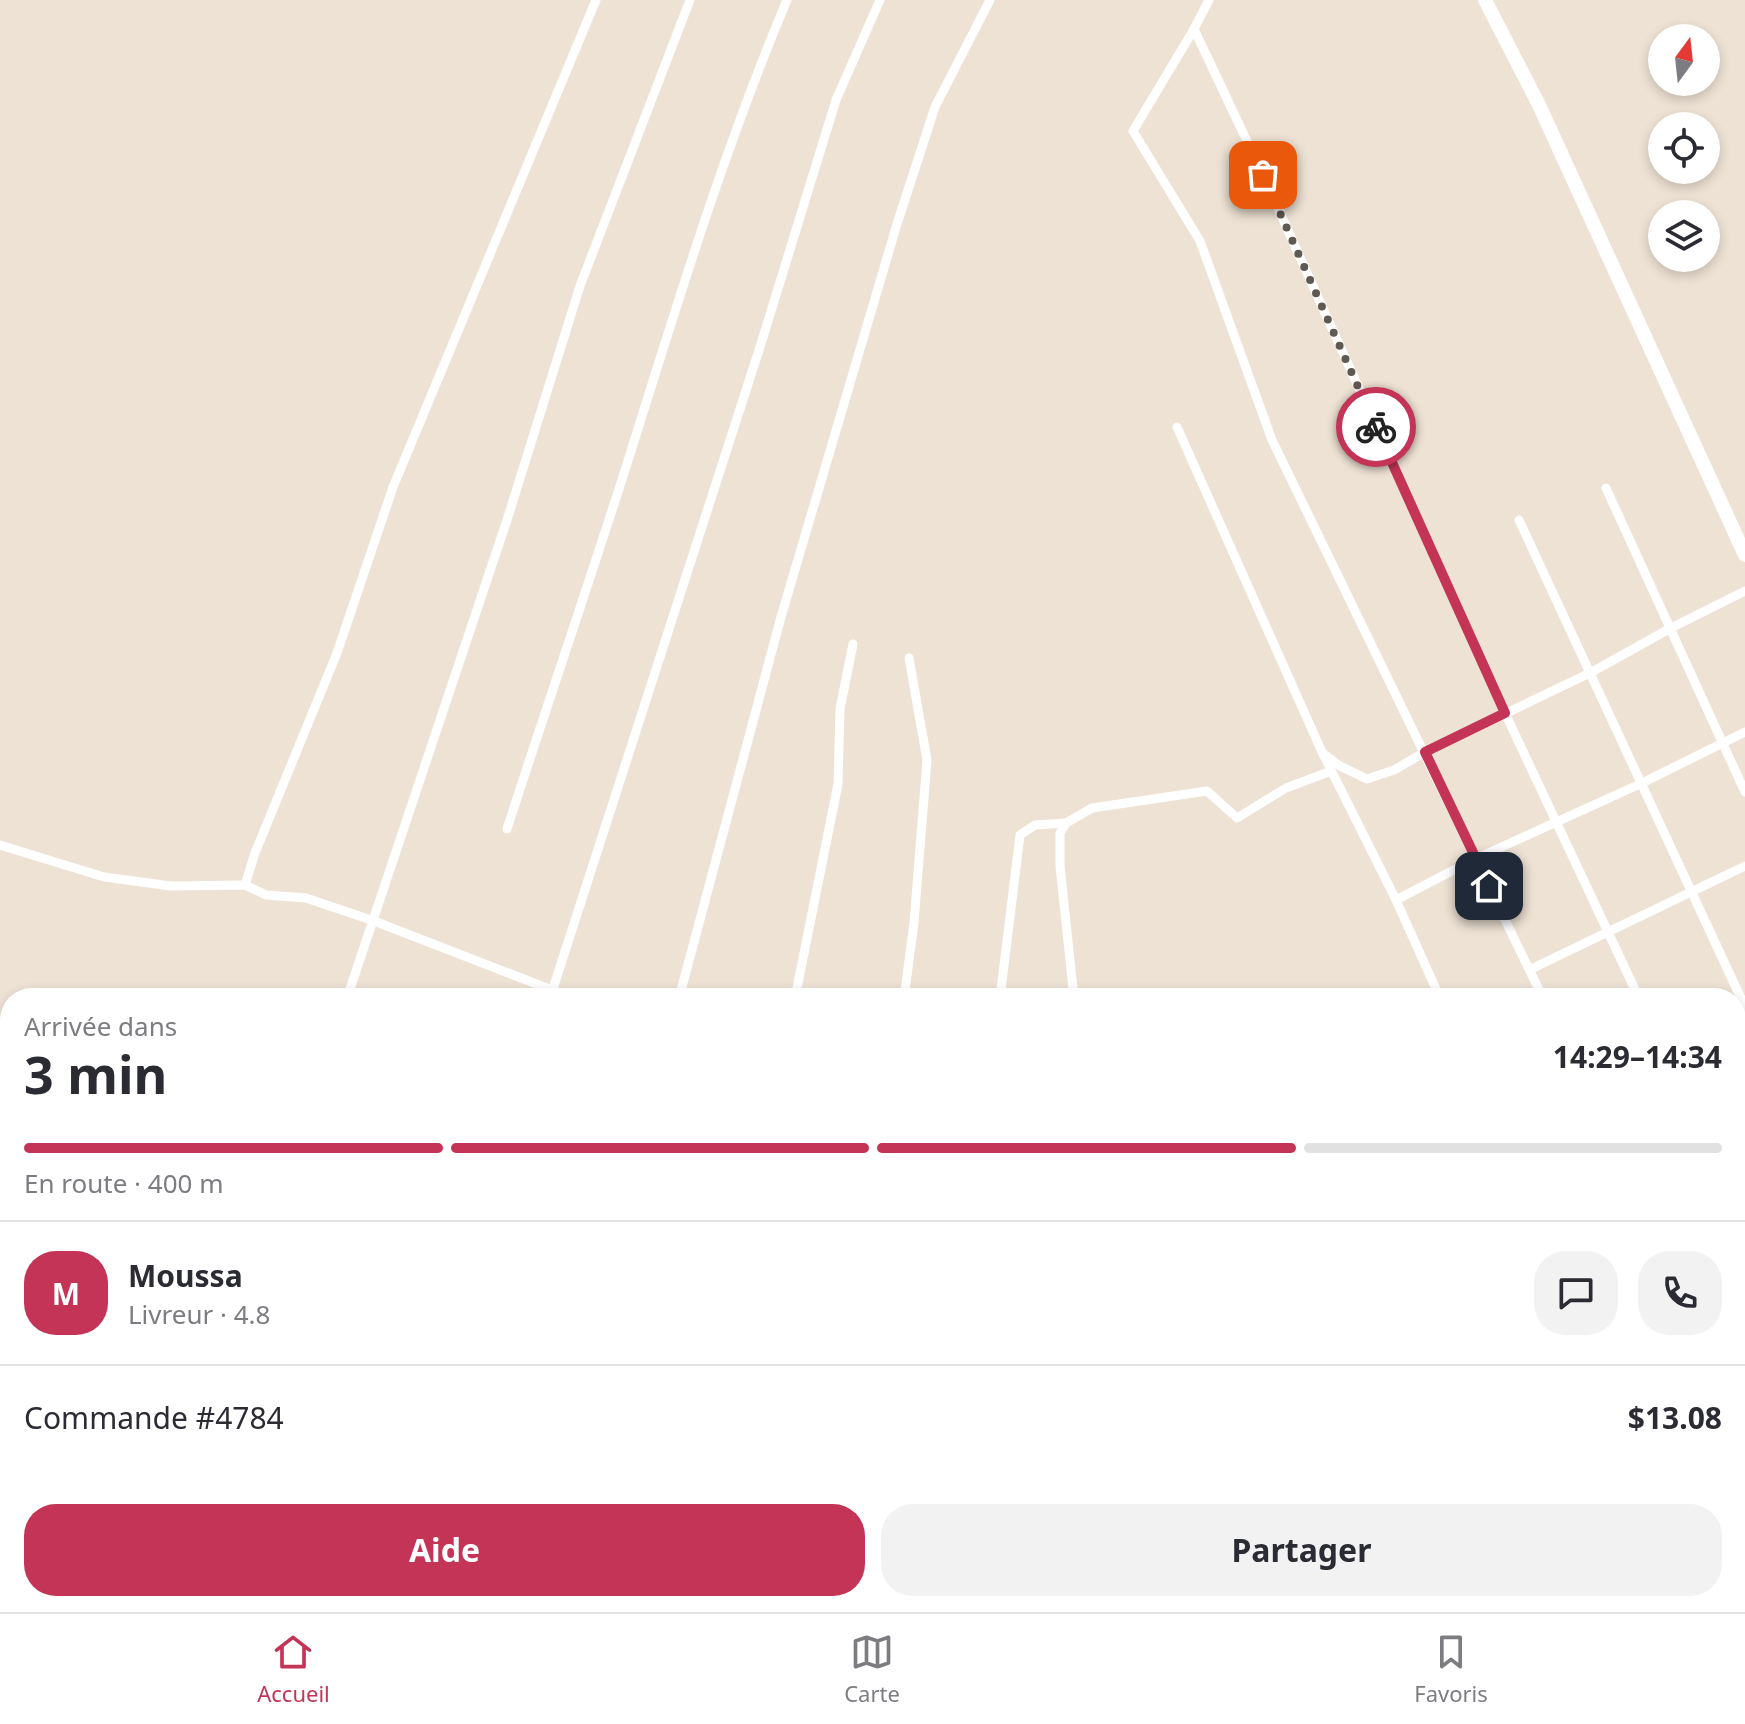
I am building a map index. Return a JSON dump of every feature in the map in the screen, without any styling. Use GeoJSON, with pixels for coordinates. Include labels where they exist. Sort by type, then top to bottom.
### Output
{"type":"FeatureCollection","features":[{"type":"Feature","properties":{"kind":"highway"},"geometry":{"type":"LineString","coordinates":[[1485,0],[1539,105],[1745,555]]}},
{"type":"Feature","properties":{"kind":"street"},"geometry":{"type":"LineString","coordinates":[[245,885],[255,853],[337,653],[393,487],[596,0]]}},
{"type":"Feature","properties":{"kind":"street"},"geometry":{"type":"LineString","coordinates":[[351,988],[507,520],[580,286],[690,0]]}},
{"type":"Feature","properties":{"kind":"street"},"geometry":{"type":"LineString","coordinates":[[507,829],[626,466],[699,229],[757,71],[787,0]]}},
{"type":"Feature","properties":{"kind":"street"},"geometry":{"type":"LineString","coordinates":[[553,988],[760,347],[836,100],[880,0]]}},
{"type":"Feature","properties":{"kind":"street"},"geometry":{"type":"LineString","coordinates":[[682,988],[781,617],[897,224],[935,107],[990,0]]}},
{"type":"Feature","properties":{"kind":"street"},"geometry":{"type":"LineString","coordinates":[[1209,0],[1133,131],[1200,241],[1272,440],[1539,988]]}},
{"type":"Feature","properties":{"kind":"street"},"geometry":{"type":"LineString","coordinates":[[1194,29],[1505,713],[1635,988]]}},
{"type":"Feature","properties":{"kind":"street"},"geometry":{"type":"LineString","coordinates":[[1177,427],[1322,752],[1396,900],[1436,988]]}},
{"type":"Feature","properties":{"kind":"street"},"geometry":{"type":"LineString","coordinates":[[1606,488],[1745,792]]}},
{"type":"Feature","properties":{"kind":"street"},"geometry":{"type":"LineString","coordinates":[[1519,520],[1736,988]]}},
{"type":"Feature","properties":{"kind":"street"},"geometry":{"type":"LineString","coordinates":[[1322,752],[1340,766],[1367,779],[1394,770],[1590,673],[1745,591]]}},
{"type":"Feature","properties":{"kind":"street"},"geometry":{"type":"LineString","coordinates":[[797,988],[838,784],[840,709],[853,644]]}},
{"type":"Feature","properties":{"kind":"street"},"geometry":{"type":"LineString","coordinates":[[905,988],[914,923],[927,760],[909,658]]}},
{"type":"Feature","properties":{"kind":"street"},"geometry":{"type":"LineString","coordinates":[[1396,900],[1475,859],[1745,732]]}},
{"type":"Feature","properties":{"kind":"street"},"geometry":{"type":"LineString","coordinates":[[1001,988],[1020,835],[1035,825],[1066,823],[1092,808],[1207,791],[1237,818],[1286,788],[1331,771]]}},
{"type":"Feature","properties":{"kind":"street"},"geometry":{"type":"LineString","coordinates":[[1066,823],[1060,833],[1060,866],[1073,988]]}},
{"type":"Feature","properties":{"kind":"street"},"geometry":{"type":"LineString","coordinates":[[0,845],[104,877],[171,886],[245,885],[266,895],[306,898],[374,921],[536,988]]}},
{"type":"Feature","properties":{"kind":"street"},"geometry":{"type":"LineString","coordinates":[[1531,969],[1745,866]]}},
{"type":"Feature","properties":{"kind":"way so far"},"geometry":{"type":"LineString","coordinates":[[1263,175],[1376,427]]}},
{"type":"Feature","properties":{"kind":"route"},"geometry":{"type":"LineString","coordinates":[[1376,427],[1505,713],[1425,752],[1489,886]]}}]}
